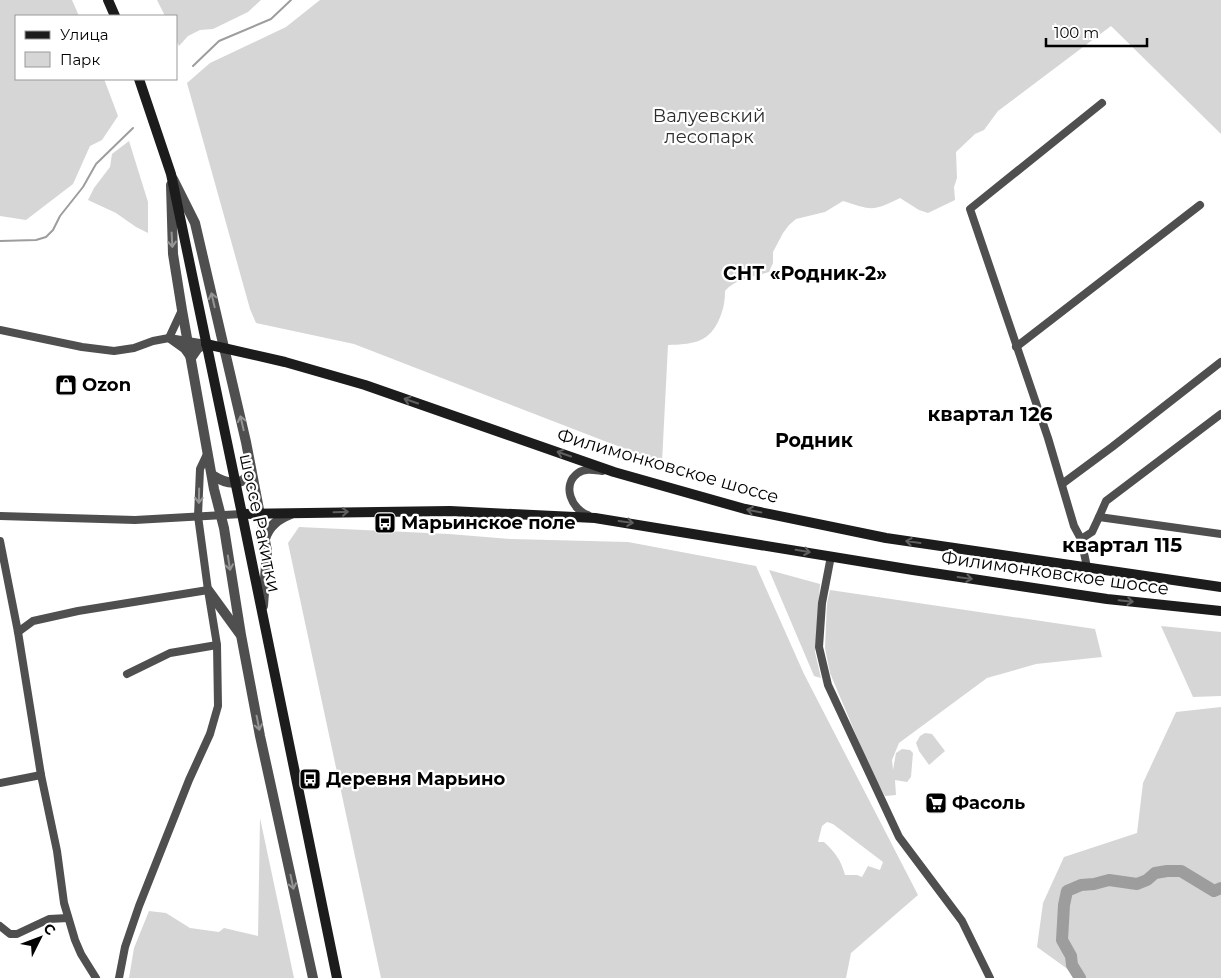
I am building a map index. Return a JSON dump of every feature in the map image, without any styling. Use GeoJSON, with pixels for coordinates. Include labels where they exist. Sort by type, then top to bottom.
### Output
{"type":"FeatureCollection","features":[{"type":"Feature","properties":{"kind":"main road"},"geometry":{"type":"LineString","coordinates":[[108,0],[115,15]]}},
{"type":"Feature","properties":{"kind":"main road","name":"шоссе Ракитки"},"geometry":{"type":"LineString","coordinates":[[139,80],[171,174],[337,978]]}},
{"type":"Feature","properties":{"kind":"main road","name":"Филимонковское шоссе"},"geometry":{"type":"LineString","coordinates":[[206,344],[286,362],[368,386],[614,472],[745,509],[886,538],[1221,587]]}},
{"type":"Feature","properties":{"kind":"main road","name":"Филимонковское шоссе"},"geometry":{"type":"LineString","coordinates":[[242,514],[450,511],[595,518],[913,570],[1107,599],[1221,611]]}},
{"type":"Feature","properties":{"kind":"street"},"geometry":{"type":"LineString","coordinates":[[1087,567],[1081,539],[1074,526],[1048,438],[970,209],[1102,103]]}},
{"type":"Feature","properties":{"kind":"street"},"geometry":{"type":"LineString","coordinates":[[171,174],[173,254],[182,310],[260,736],[313,978]]}},
{"type":"Feature","properties":{"kind":"street"},"geometry":{"type":"LineString","coordinates":[[171,174],[195,223],[260,514],[267,551],[262,615]]}},
{"type":"Feature","properties":{"kind":"street"},"geometry":{"type":"LineString","coordinates":[[1016,347],[1200,205]]}},
{"type":"Feature","properties":{"kind":"street"},"geometry":{"type":"LineString","coordinates":[[169,338],[182,310]]}},
{"type":"Feature","properties":{"kind":"street"},"geometry":{"type":"LineString","coordinates":[[0,330],[82,347],[114,351],[129,350],[153,341],[169,338],[206,344]]}},
{"type":"Feature","properties":{"kind":"street"},"geometry":{"type":"LineString","coordinates":[[169,338],[184,349],[191,358]]}},
{"type":"Feature","properties":{"kind":"street"},"geometry":{"type":"LineString","coordinates":[[191,358],[198,348],[206,344]]}},
{"type":"Feature","properties":{"kind":"street"},"geometry":{"type":"LineString","coordinates":[[1062,484],[1112,448],[1221,362]]}},
{"type":"Feature","properties":{"kind":"street"},"geometry":{"type":"LineString","coordinates":[[1081,539],[1092,532],[1106,501],[1221,414]]}},
{"type":"Feature","properties":{"kind":"street"},"geometry":{"type":"LineString","coordinates":[[119,978],[125,947],[139,906],[215,720],[219,692],[218,646],[198,516],[200,469],[208,452]]}},
{"type":"Feature","properties":{"kind":"street"},"geometry":{"type":"LineString","coordinates":[[595,518],[575,508],[571,498],[570,488],[572,479],[579,472],[587,470],[614,472]]}},
{"type":"Feature","properties":{"kind":"street"},"geometry":{"type":"LineString","coordinates":[[212,475],[223,482],[236,484],[244,480],[251,471]]}},
{"type":"Feature","properties":{"kind":"street"},"geometry":{"type":"LineString","coordinates":[[265,540],[272,525],[292,513]]}},
{"type":"Feature","properties":{"kind":"street","name":"Филимонковское шоссе"},"geometry":{"type":"LineString","coordinates":[[0,516],[135,520],[242,514]]}},
{"type":"Feature","properties":{"kind":"street"},"geometry":{"type":"LineString","coordinates":[[1099,517],[1221,534]]}},
{"type":"Feature","properties":{"kind":"street"},"geometry":{"type":"LineString","coordinates":[[0,541],[18,632],[41,775],[57,851],[64,904],[81,954],[96,978]]}},
{"type":"Feature","properties":{"kind":"street"},"geometry":{"type":"LineString","coordinates":[[831,556],[822,604],[819,647],[828,685],[899,837],[962,921],[990,978]]}},
{"type":"Feature","properties":{"kind":"street"},"geometry":{"type":"LineString","coordinates":[[208,590],[241,635]]}},
{"type":"Feature","properties":{"kind":"street"},"geometry":{"type":"LineString","coordinates":[[18,632],[33,621],[78,611],[208,590]]}},
{"type":"Feature","properties":{"kind":"street"},"geometry":{"type":"LineString","coordinates":[[127,674],[170,653],[218,646]]}},
{"type":"Feature","properties":{"kind":"street"},"geometry":{"type":"LineString","coordinates":[[0,783],[41,775]]}},
{"type":"Feature","properties":{"kind":"street"},"geometry":{"type":"LineString","coordinates":[[0,926],[10,934],[17,934],[49,919],[68,918]]}},
{"type":"Feature","properties":{"kind":"green space"},"geometry":{"type":"Polygon","coordinates":[[[0,0],[72,0],[79,15],[15,15],[15,80],[104,80],[118,116],[102,140],[90,146],[73,184],[26,220],[0,216],[0,0]]]}},
{"type":"Feature","properties":{"kind":"green space"},"geometry":{"type":"Polygon","coordinates":[[[157,0],[261,0],[248,12],[213,29],[200,30],[188,36],[179,46],[178,15],[164,15],[157,0]]]}},
{"type":"Feature","properties":{"kind":"green space","name":"Валуевский лесопарк"},"geometry":{"type":"Polygon","coordinates":[[[320,0],[1221,0],[1221,134],[1111,26],[998,111],[984,130],[975,134],[956,152],[957,178],[954,187],[955,200],[928,213],[919,210],[900,198],[883,206],[872,208],[843,201],[825,212],[796,219],[789,225],[773,252],[773,263],[769,272],[734,283],[725,291],[721,314],[709,335],[691,343],[668,345],[662,462],[354,344],[256,323],[250,309],[187,83],[210,63],[286,27],[320,0]]]}},
{"type":"Feature","properties":{"kind":"green space"},"geometry":{"type":"Polygon","coordinates":[[[129,141],[148,202],[148,233],[116,213],[88,200],[94,188],[110,167],[112,154],[129,141]]]}},
{"type":"Feature","properties":{"kind":"green space"},"geometry":{"type":"Polygon","coordinates":[[[299,527],[511,539],[628,542],[756,566],[804,674],[918,895],[851,953],[846,978],[381,978],[288,543],[299,527]],[[827,822],[822,826],[818,842],[824,842],[834,853],[842,865],[845,875],[862,877],[868,866],[880,870],[883,862],[833,824],[827,822]]]}},
{"type":"Feature","properties":{"kind":"green space"},"geometry":{"type":"Polygon","coordinates":[[[769,570],[820,584],[815,652],[821,678],[814,676],[769,570]]]}},
{"type":"Feature","properties":{"kind":"green space"},"geometry":{"type":"Polygon","coordinates":[[[830,590],[1095,629],[1102,657],[1036,664],[987,678],[899,743],[892,760],[893,770],[896,753],[902,749],[910,750],[913,753],[911,777],[907,782],[895,780],[896,795],[885,796],[872,773],[830,673],[825,648],[827,603],[830,590]]]}},
{"type":"Feature","properties":{"kind":"green space"},"geometry":{"type":"Polygon","coordinates":[[[1161,626],[1221,632],[1221,696],[1193,697],[1161,626]]]}},
{"type":"Feature","properties":{"kind":"green space"},"geometry":{"type":"Polygon","coordinates":[[[1221,707],[1221,978],[1080,978],[1037,947],[1043,903],[1064,857],[1137,833],[1143,783],[1176,712],[1221,707]]]}},
{"type":"Feature","properties":{"kind":"green space"},"geometry":{"type":"Polygon","coordinates":[[[925,733],[932,734],[945,751],[929,765],[916,743],[920,736],[925,733]]]}},
{"type":"Feature","properties":{"kind":"green space"},"geometry":{"type":"Polygon","coordinates":[[[260,818],[294,978],[129,978],[134,948],[149,911],[166,913],[190,928],[219,932],[224,928],[258,936],[260,818]]]}},
{"type":"Feature","properties":{"kind":"waterway"},"geometry":{"type":"LineString","coordinates":[[193,66],[219,41],[271,19],[291,0]]}},
{"type":"Feature","properties":{"kind":"waterway"},"geometry":{"type":"LineString","coordinates":[[0,241],[36,240],[46,237],[83,187],[96,164],[133,128]]}},
{"type":"Feature","properties":{"kind":"waterway"},"geometry":{"type":"LineString","coordinates":[[1080,978],[1072,965],[1071,956],[1062,940],[1064,905],[1067,891],[1081,885],[1109,880],[1137,884],[1147,880],[1155,873],[1167,871],[1181,871],[1214,891],[1221,888]]}},
{"type":"Feature","properties":{"kind":"place","name":"Ozon"},"geometry":{"type":"Point","coordinates":[66,385]}},
{"type":"Feature","properties":{"kind":"place","name":"Марьинское поле"},"geometry":{"type":"Point","coordinates":[385,523]}},
{"type":"Feature","properties":{"kind":"place","name":"Деревня Марьино"},"geometry":{"type":"Point","coordinates":[310,779]}},
{"type":"Feature","properties":{"kind":"place","name":"Фасоль"},"geometry":{"type":"Point","coordinates":[936,803]}},
{"type":"Feature","properties":{"kind":"district","name":"СНТ «Родник-2»"},"geometry":{"type":"Point","coordinates":[805,273]}},
{"type":"Feature","properties":{"kind":"district","name":"квартал 126"},"geometry":{"type":"Point","coordinates":[990,414]}},
{"type":"Feature","properties":{"kind":"district","name":"Родник"},"geometry":{"type":"Point","coordinates":[814,440]}},
{"type":"Feature","properties":{"kind":"district","name":"квартал 115"},"geometry":{"type":"Point","coordinates":[1122,545]}}]}
